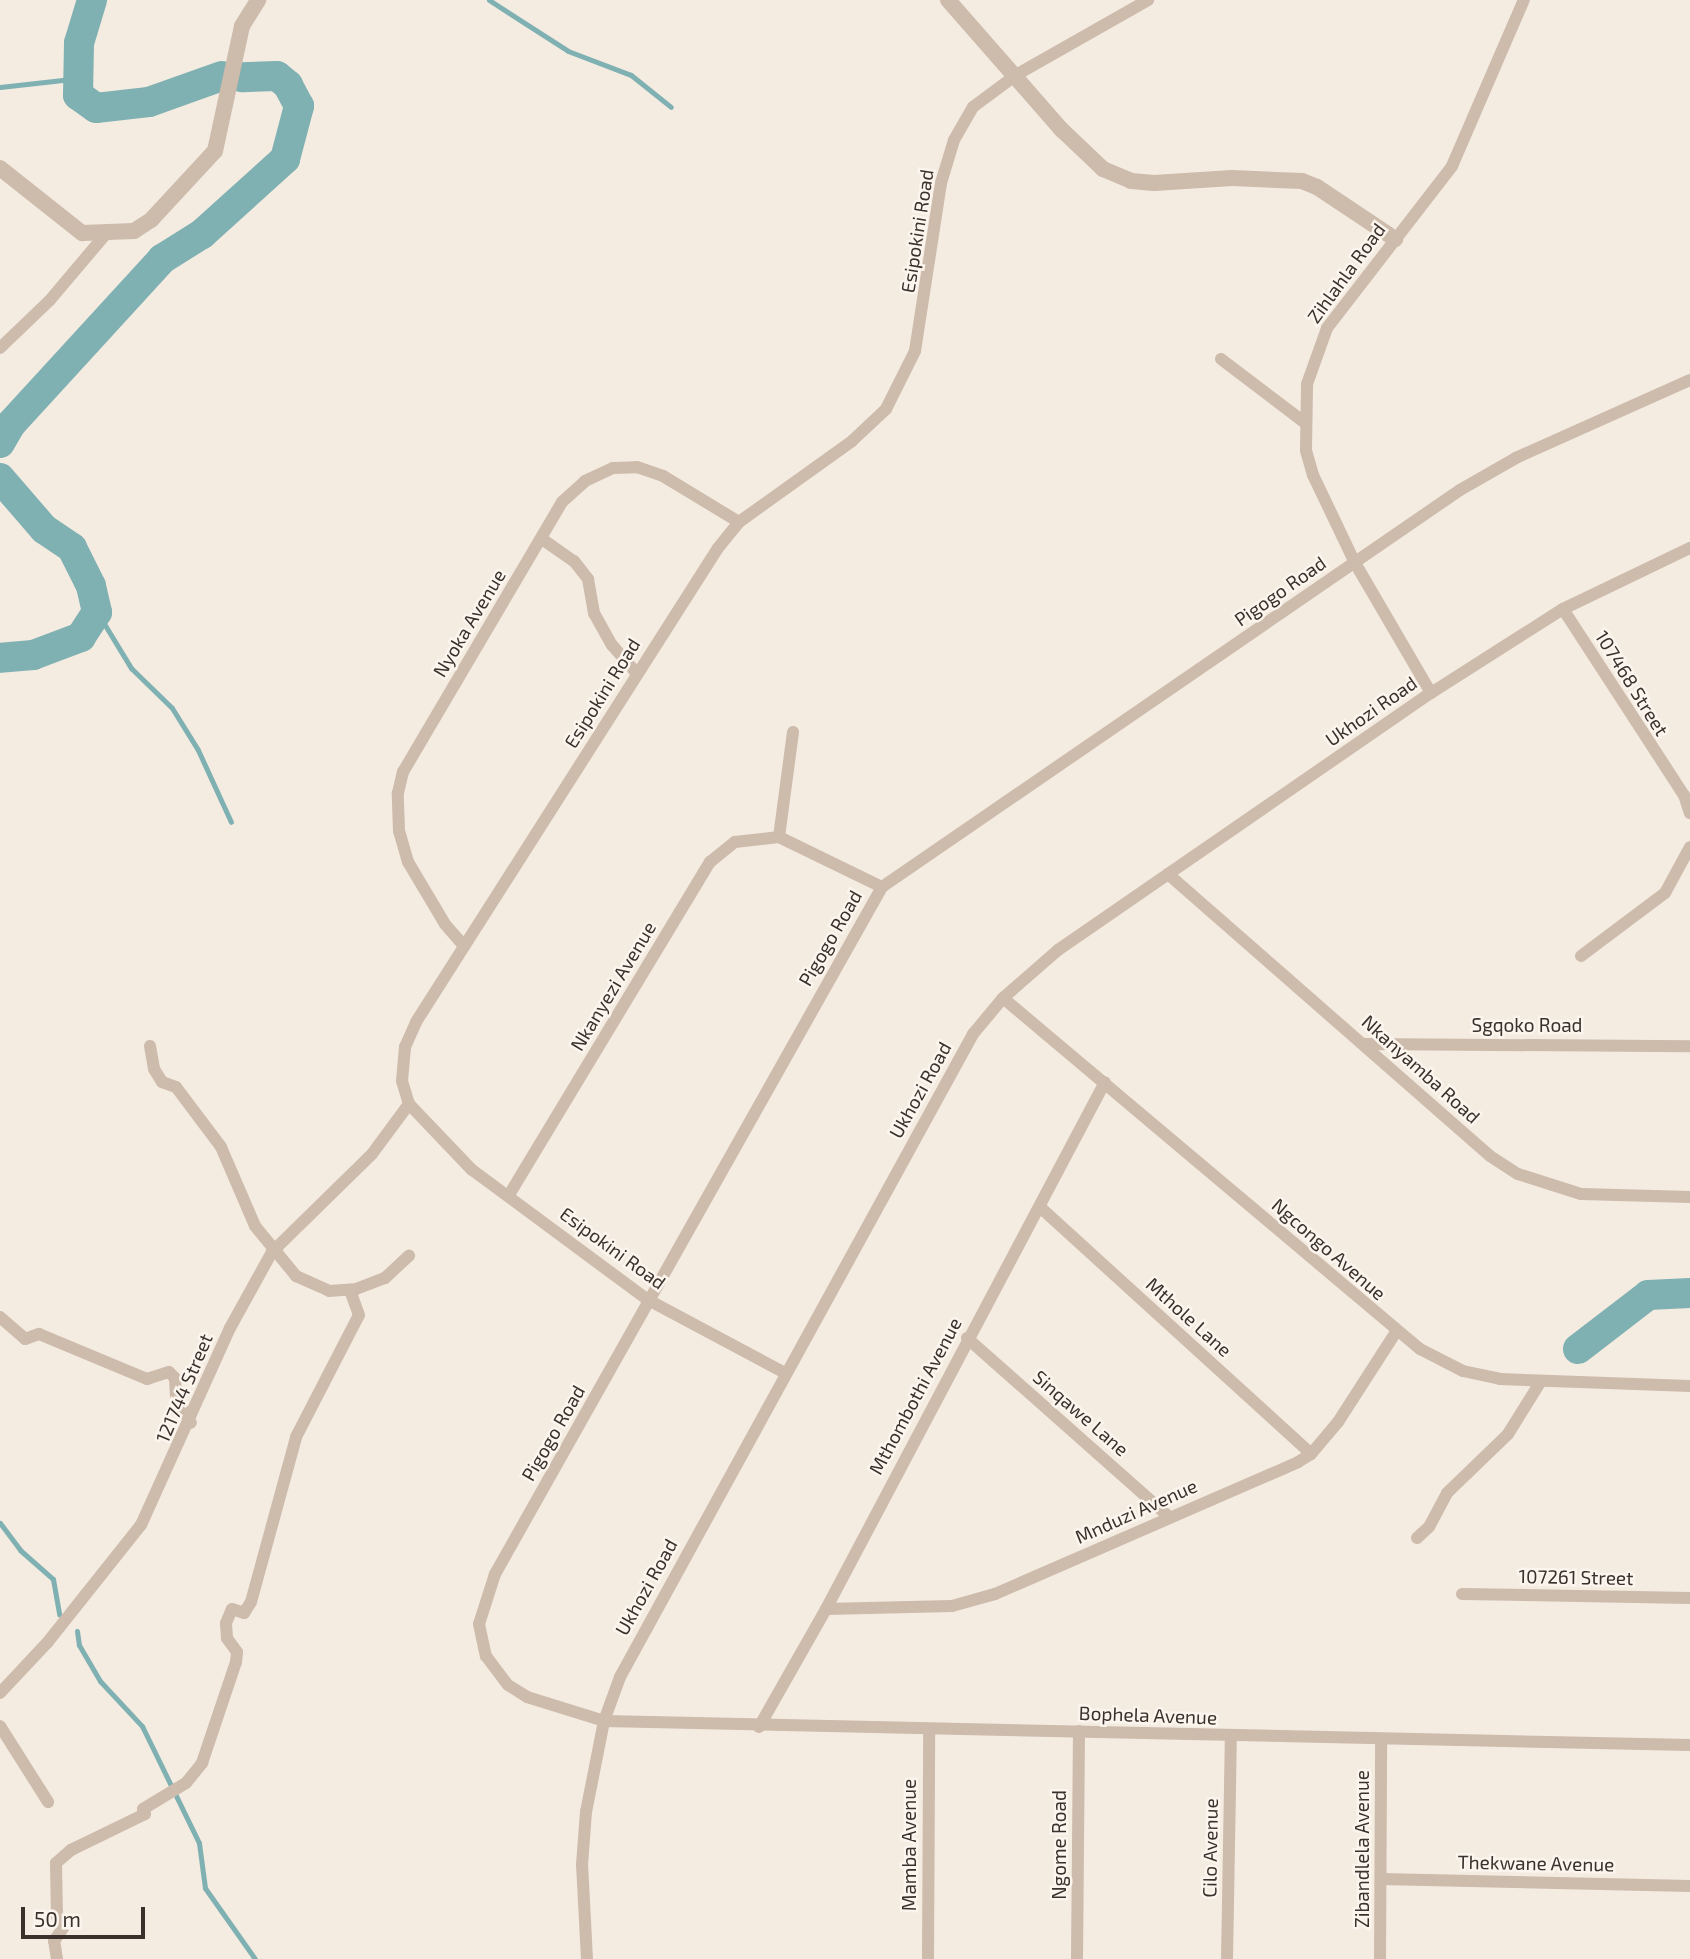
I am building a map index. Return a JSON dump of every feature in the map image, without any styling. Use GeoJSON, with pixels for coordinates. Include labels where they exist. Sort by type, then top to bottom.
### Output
{"type":"FeatureCollection","features":[{"type":"Feature","properties":{"kind":"street"},"geometry":{"type":"LineString","coordinates":[[0,168],[82,233],[105,235],[134,231],[151,220],[215,151],[242,26],[258,0]]}},
{"type":"Feature","properties":{"kind":"street"},"geometry":{"type":"LineString","coordinates":[[948,0],[1085,154],[1116,176],[1154,183],[1233,177],[1302,181],[1317,187],[1395,239]]}},
{"type":"Feature","properties":{"kind":"street","name":"Esipokini Road"},"geometry":{"type":"LineString","coordinates":[[785,1373],[648,1300],[448,1149],[409,1104],[402,1081],[405,1046],[464,946],[637,674],[739,522],[852,441],[886,409],[915,352],[941,183],[954,140],[973,107],[1016,75],[1148,0]]}},
{"type":"Feature","properties":{"kind":"street","name":"Zihlahla Road"},"geometry":{"type":"LineString","coordinates":[[1431,693],[1355,563],[1313,475],[1304,422],[1307,384],[1326,328],[1452,166],[1524,0]]}},
{"type":"Feature","properties":{"kind":"street"},"geometry":{"type":"LineString","coordinates":[[0,348],[50,300],[105,235]]}},
{"type":"Feature","properties":{"kind":"street"},"geometry":{"type":"LineString","coordinates":[[1221,359],[1304,422]]}},
{"type":"Feature","properties":{"kind":"street","name":"Pigogo Road"},"geometry":{"type":"LineString","coordinates":[[604,1721],[527,1697],[508,1685],[486,1656],[480,1624],[495,1574],[882,887],[1460,490],[1516,458],[1690,380]]}},
{"type":"Feature","properties":{"kind":"street","name":"Nyoka Avenue"},"geometry":{"type":"LineString","coordinates":[[464,946],[445,924],[408,862],[399,831],[398,793],[403,772],[562,502],[584,481],[624,466],[663,476],[739,522]]}},
{"type":"Feature","properties":{"kind":"street"},"geometry":{"type":"LineString","coordinates":[[542,539],[574,561],[588,579],[594,613],[612,645],[637,674]]}},
{"type":"Feature","properties":{"kind":"street","name":"Ukhozi Road"},"geometry":{"type":"LineString","coordinates":[[587,1959],[582,1865],[586,1812],[604,1721],[635,1645],[973,1034],[1003,998],[1058,950],[1431,693],[1563,609],[1690,548]]}},
{"type":"Feature","properties":{"kind":"street","name":"107468 Street"},"geometry":{"type":"LineString","coordinates":[[1563,609],[1684,795],[1690,813]]}},
{"type":"Feature","properties":{"kind":"street"},"geometry":{"type":"LineString","coordinates":[[793,732],[779,837],[882,887]]}},
{"type":"Feature","properties":{"kind":"street","name":"Nkanyezi Avenue"},"geometry":{"type":"LineString","coordinates":[[509,1195],[710,862],[735,842],[779,837]]}},
{"type":"Feature","properties":{"kind":"street"},"geometry":{"type":"LineString","coordinates":[[1581,956],[1665,893],[1690,847]]}},
{"type":"Feature","properties":{"kind":"street","name":"Nkanyamba Road"},"geometry":{"type":"LineString","coordinates":[[1168,874],[1490,1156],[1518,1174],[1544,1186],[1581,1194],[1690,1197]]}},
{"type":"Feature","properties":{"kind":"street","name":"Ngcongo Avenue"},"geometry":{"type":"LineString","coordinates":[[1003,998],[1396,1332],[1463,1371],[1500,1380],[1690,1386]]}},
{"type":"Feature","properties":{"kind":"street","name":"Sgqoko Road"},"geometry":{"type":"LineString","coordinates":[[1364,1044],[1690,1045]]}},
{"type":"Feature","properties":{"kind":"street"},"geometry":{"type":"LineString","coordinates":[[150,1046],[154,1069],[162,1082],[176,1087],[221,1147],[255,1226],[272,1252],[296,1276],[329,1291],[350,1290],[385,1278],[409,1256]]}},
{"type":"Feature","properties":{"kind":"street","name":"Mthombothi Avenue"},"geometry":{"type":"LineString","coordinates":[[759,1727],[826,1609],[967,1338],[1041,1208],[1105,1082]]}},
{"type":"Feature","properties":{"kind":"street","name":"121744 Street"},"geometry":{"type":"LineString","coordinates":[[0,1693],[47,1643],[141,1525],[191,1423],[230,1328],[272,1252],[372,1154],[409,1104]]}},
{"type":"Feature","properties":{"kind":"street","name":"Mthole Lane"},"geometry":{"type":"LineString","coordinates":[[1041,1208],[1311,1454]]}},
{"type":"Feature","properties":{"kind":"street"},"geometry":{"type":"LineString","coordinates":[[57,1959],[54,1941],[63,1928],[57,1916],[56,1863],[71,1850],[145,1814],[143,1809],[187,1783],[202,1763],[236,1662],[237,1652],[228,1638],[226,1623],[232,1609],[244,1613],[251,1602],[296,1437],[359,1315],[350,1290]]}},
{"type":"Feature","properties":{"kind":"street"},"geometry":{"type":"LineString","coordinates":[[0,1317],[25,1339],[39,1334],[146,1379],[169,1372],[175,1378],[176,1399],[191,1423]]}},
{"type":"Feature","properties":{"kind":"street"},"geometry":{"type":"LineString","coordinates":[[1311,1454],[1396,1332]]}},
{"type":"Feature","properties":{"kind":"street","name":"Sinqawe Lane"},"geometry":{"type":"LineString","coordinates":[[967,1338],[1169,1517]]}},
{"type":"Feature","properties":{"kind":"street"},"geometry":{"type":"LineString","coordinates":[[1417,1538],[1429,1527],[1447,1493],[1508,1434],[1541,1381]]}},
{"type":"Feature","properties":{"kind":"street","name":"Mnduzi Avenue"},"geometry":{"type":"LineString","coordinates":[[826,1609],[952,1606],[995,1594],[1311,1454]]}},
{"type":"Feature","properties":{"kind":"street","name":"107261 Street"},"geometry":{"type":"LineString","coordinates":[[1462,1594],[1690,1598]]}},
{"type":"Feature","properties":{"kind":"street","name":"Bophela Avenue"},"geometry":{"type":"LineString","coordinates":[[604,1721],[759,1727],[1079,1731],[1231,1737],[1690,1745]]}},
{"type":"Feature","properties":{"kind":"street"},"geometry":{"type":"LineString","coordinates":[[0,1726],[48,1802]]}},
{"type":"Feature","properties":{"kind":"street","name":"Mamba Avenue"},"geometry":{"type":"LineString","coordinates":[[928,1959],[929,1730]]}},
{"type":"Feature","properties":{"kind":"street","name":"Ngome Road"},"geometry":{"type":"LineString","coordinates":[[1077,1959],[1079,1731]]}},
{"type":"Feature","properties":{"kind":"street","name":"Cilo Avenue"},"geometry":{"type":"LineString","coordinates":[[1227,1959],[1231,1737]]}},
{"type":"Feature","properties":{"kind":"street","name":"Zibandlela Avenue"},"geometry":{"type":"LineString","coordinates":[[1380,1959],[1381,1739]]}},
{"type":"Feature","properties":{"kind":"street","name":"Thekwane Avenue"},"geometry":{"type":"LineString","coordinates":[[1381,1879],[1690,1886]]}},
{"type":"Feature","properties":{"kind":"waterway"},"geometry":{"type":"LineString","coordinates":[[92,0],[79,43],[78,95],[96,108],[149,102],[222,76]]}},
{"type":"Feature","properties":{"kind":"waterway"},"geometry":{"type":"LineString","coordinates":[[489,0],[568,51],[631,75],[671,107]]}},
{"type":"Feature","properties":{"kind":"waterway"},"geometry":{"type":"LineString","coordinates":[[0,443],[11,424],[162,259],[202,234],[285,159],[299,106],[288,85],[277,76],[242,77]]}},
{"type":"Feature","properties":{"kind":"waterway"},"geometry":{"type":"LineString","coordinates":[[0,87],[80,78]]}},
{"type":"Feature","properties":{"kind":"waterway"},"geometry":{"type":"LineString","coordinates":[[0,478],[44,529],[72,548],[91,586],[97,612],[81,637],[33,655],[0,658]]}},
{"type":"Feature","properties":{"kind":"waterway"},"geometry":{"type":"LineString","coordinates":[[97,612],[131,668],[172,708],[198,750],[231,822]]}},
{"type":"Feature","properties":{"kind":"waterway"},"geometry":{"type":"LineString","coordinates":[[1578,1349],[1648,1295],[1690,1293]]}},
{"type":"Feature","properties":{"kind":"waterway"},"geometry":{"type":"LineString","coordinates":[[0,1523],[20,1550],[53,1579],[59,1614]]}},
{"type":"Feature","properties":{"kind":"waterway"},"geometry":{"type":"LineString","coordinates":[[77,1631],[79,1645],[100,1681],[142,1726],[199,1843],[205,1888],[255,1959]]}}]}
